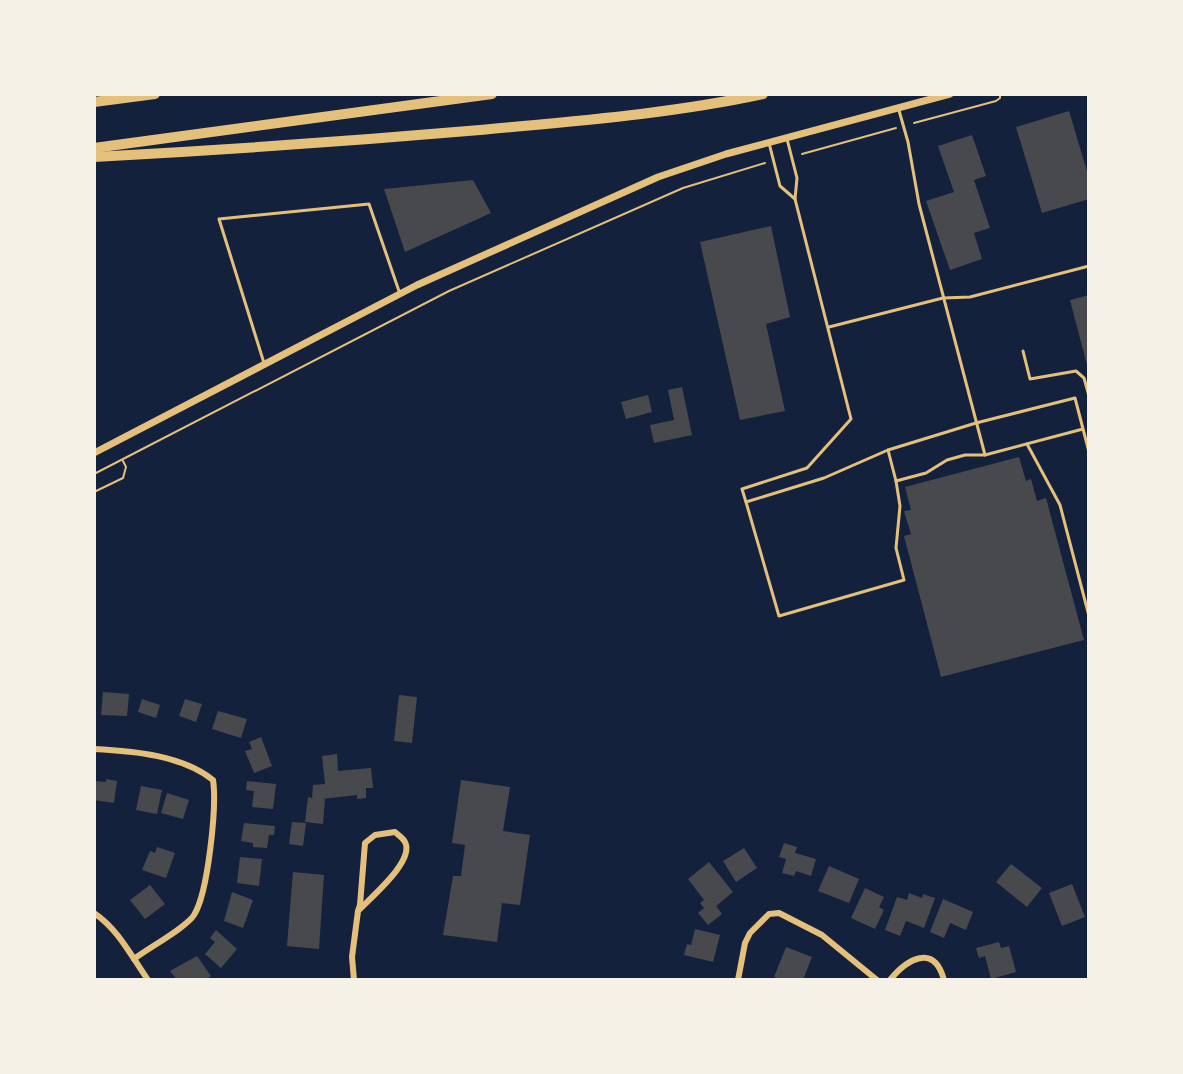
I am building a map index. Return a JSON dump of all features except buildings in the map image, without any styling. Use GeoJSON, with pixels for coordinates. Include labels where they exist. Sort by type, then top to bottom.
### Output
{"type":"FeatureCollection","features":[{"type":"Feature","properties":{"kind":"highway"},"geometry":{"type":"LineString","coordinates":[[94,102],[155,94]]}},
{"type":"Feature","properties":{"kind":"highway"},"geometry":{"type":"LineString","coordinates":[[94,148],[492,94]]}},
{"type":"Feature","properties":{"kind":"highway"},"geometry":{"type":"LineString","coordinates":[[94,157],[313,145],[568,122],[650,113],[763,94]]}},
{"type":"Feature","properties":{"kind":"street"},"geometry":{"type":"LineString","coordinates":[[94,453],[400,294],[658,177],[769,142],[950,94]]}},
{"type":"Feature","properties":{"kind":"street"},"geometry":{"type":"LineString","coordinates":[[94,749],[131,751],[172,761],[200,770],[213,780],[214,812],[204,884],[195,914],[186,924],[134,959]]}},
{"type":"Feature","properties":{"kind":"street"},"geometry":{"type":"LineString","coordinates":[[354,980],[352,957],[365,843],[375,835],[395,832],[405,842],[407,852],[402,864],[358,911]]}},
{"type":"Feature","properties":{"kind":"street"},"geometry":{"type":"LineString","coordinates":[[94,913],[108,923],[148,980]]}},
{"type":"Feature","properties":{"kind":"street"},"geometry":{"type":"LineString","coordinates":[[738,980],[750,933],[769,914],[779,913],[822,935],[877,980]]}},
{"type":"Feature","properties":{"kind":"street"},"geometry":{"type":"LineString","coordinates":[[890,980],[908,961],[927,958],[937,963],[944,980]]}},
{"type":"Feature","properties":{"kind":"lane"},"geometry":{"type":"LineString","coordinates":[[898,107],[943,298],[985,455]]}},
{"type":"Feature","properties":{"kind":"lane"},"geometry":{"type":"LineString","coordinates":[[787,137],[797,178],[795,199],[851,419],[807,468],[742,489],[779,616],[904,580],[896,548],[900,506],[888,450]]}},
{"type":"Feature","properties":{"kind":"lane"},"geometry":{"type":"LineString","coordinates":[[769,142],[780,186],[795,199]]}},
{"type":"Feature","properties":{"kind":"lane"},"geometry":{"type":"LineString","coordinates":[[264,364],[219,219],[369,204],[400,294]]}},
{"type":"Feature","properties":{"kind":"lane"},"geometry":{"type":"LineString","coordinates":[[828,327],[943,298],[970,297],[1089,266]]}},
{"type":"Feature","properties":{"kind":"lane"},"geometry":{"type":"LineString","coordinates":[[1023,351],[1030,379],[1076,371],[1084,378],[1089,396]]}},
{"type":"Feature","properties":{"kind":"lane"},"geometry":{"type":"LineString","coordinates":[[746,502],[824,478],[888,450],[976,423],[1075,398],[1089,452]]}},
{"type":"Feature","properties":{"kind":"lane"},"geometry":{"type":"LineString","coordinates":[[896,481],[926,473],[956,457],[985,455],[1083,429]]}},
{"type":"Feature","properties":{"kind":"lane"},"geometry":{"type":"LineString","coordinates":[[1027,444],[1060,505],[1089,616]]}},
{"type":"Feature","properties":{"kind":"path"},"geometry":{"type":"LineString","coordinates":[[916,122],[996,101],[1000,94]]}},
{"type":"Feature","properties":{"kind":"path"},"geometry":{"type":"LineString","coordinates":[[800,154],[892,129]]}},
{"type":"Feature","properties":{"kind":"path"},"geometry":{"type":"LineString","coordinates":[[94,474],[449,291],[696,183],[763,164]]}},
{"type":"Feature","properties":{"kind":"path"},"geometry":{"type":"LineString","coordinates":[[94,492],[123,478],[126,467],[122,459]]}}]}
